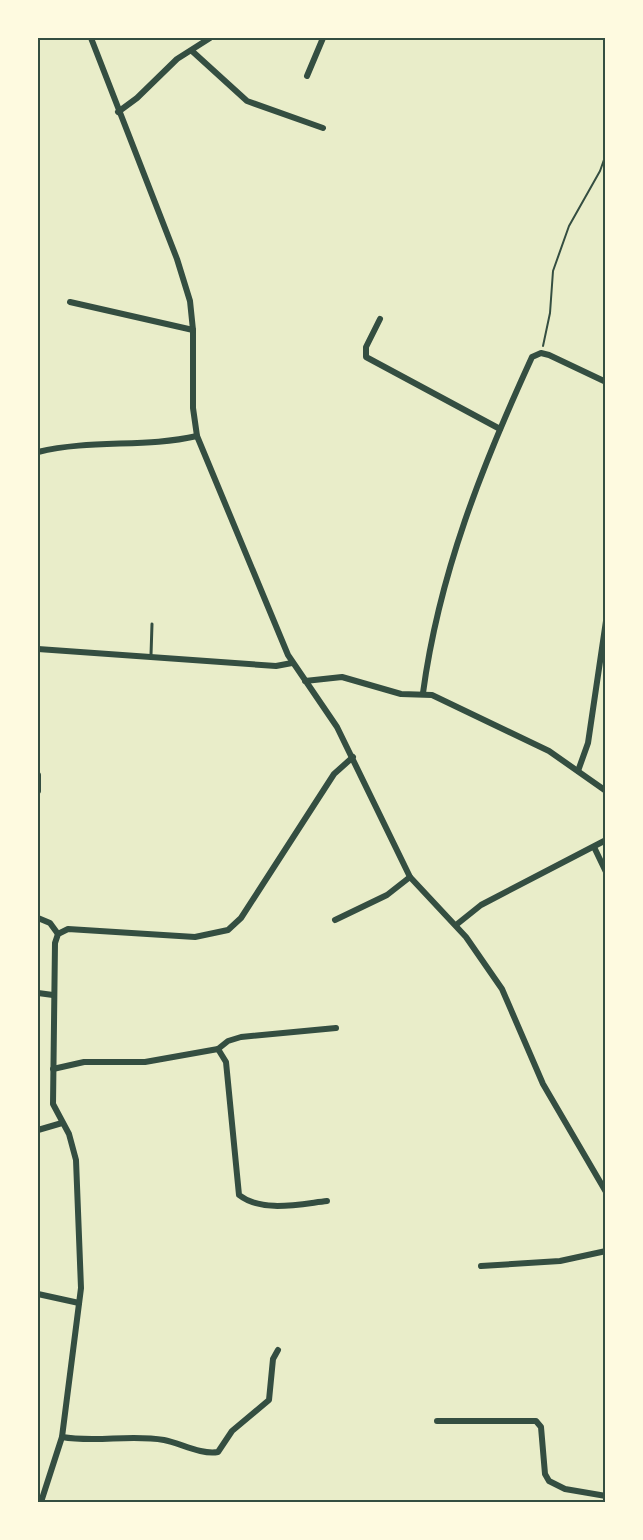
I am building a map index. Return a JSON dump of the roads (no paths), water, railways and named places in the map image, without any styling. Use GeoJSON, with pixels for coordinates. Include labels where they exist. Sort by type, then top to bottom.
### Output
{"type":"FeatureCollection","features":[{"type":"Feature","properties":{"kind":"street"},"geometry":{"type":"LineString","coordinates":[[91,38],[177,259],[192,309],[193,408],[197,436],[292,663],[324,707],[353,757],[410,878],[456,925],[510,1002],[543,1084],[604,1187]]}},
{"type":"Feature","properties":{"kind":"street"},"geometry":{"type":"LineString","coordinates":[[118,112],[137,98],[177,59],[210,38]]}},
{"type":"Feature","properties":{"kind":"street"},"geometry":{"type":"LineString","coordinates":[[307,76],[323,38]]}},
{"type":"Feature","properties":{"kind":"street"},"geometry":{"type":"LineString","coordinates":[[192,51],[247,101],[322,128]]}},
{"type":"Feature","properties":{"kind":"street"},"geometry":{"type":"LineString","coordinates":[[70,302],[193,330]]}},
{"type":"Feature","properties":{"kind":"street"},"geometry":{"type":"LineString","coordinates":[[380,319],[366,347],[366,357],[500,429]]}},
{"type":"Feature","properties":{"kind":"street"},"geometry":{"type":"LineString","coordinates":[[423,693],[429,655],[457,541],[500,429],[532,357],[541,353],[606,382]]}},
{"type":"Feature","properties":{"kind":"street"},"geometry":{"type":"LineString","coordinates":[[38,452],[90,443],[177,441],[197,436]]}},
{"type":"Feature","properties":{"kind":"street"},"geometry":{"type":"LineString","coordinates":[[578,771],[588,742],[606,621]]}},
{"type":"Feature","properties":{"kind":"street"},"geometry":{"type":"LineString","coordinates":[[38,649],[276,666],[292,663]]}},
{"type":"Feature","properties":{"kind":"street"},"geometry":{"type":"LineString","coordinates":[[305,681],[342,677],[401,694],[423,693],[448,701],[530,741],[606,791]]}},
{"type":"Feature","properties":{"kind":"street"},"geometry":{"type":"LineString","coordinates":[[41,1503],[62,1437],[79,1303],[81,1259],[76,1160],[69,1134],[54,1104],[53,995],[55,943],[58,934],[68,929],[179,938],[228,930],[241,918],[334,774],[353,757]]}},
{"type":"Feature","properties":{"kind":"street"},"geometry":{"type":"LineString","coordinates":[[38,775],[38,791]]}},
{"type":"Feature","properties":{"kind":"street"},"geometry":{"type":"LineString","coordinates":[[456,925],[481,905],[606,840]]}},
{"type":"Feature","properties":{"kind":"street"},"geometry":{"type":"LineString","coordinates":[[594,847],[606,872]]}},
{"type":"Feature","properties":{"kind":"street"},"geometry":{"type":"LineString","coordinates":[[335,920],[387,895],[410,878]]}},
{"type":"Feature","properties":{"kind":"street"},"geometry":{"type":"LineString","coordinates":[[38,918],[50,923],[58,934]]}},
{"type":"Feature","properties":{"kind":"street"},"geometry":{"type":"LineString","coordinates":[[38,993],[53,995]]}},
{"type":"Feature","properties":{"kind":"street"},"geometry":{"type":"LineString","coordinates":[[53,1069],[84,1062],[145,1062],[218,1049],[228,1041],[241,1037],[336,1028]]}},
{"type":"Feature","properties":{"kind":"street"},"geometry":{"type":"LineString","coordinates":[[218,1049],[226,1062],[238,1195],[258,1204],[291,1205],[327,1201]]}},
{"type":"Feature","properties":{"kind":"street"},"geometry":{"type":"LineString","coordinates":[[38,1130],[62,1123]]}},
{"type":"Feature","properties":{"kind":"street"},"geometry":{"type":"LineString","coordinates":[[481,1266],[560,1261],[606,1251]]}},
{"type":"Feature","properties":{"kind":"street"},"geometry":{"type":"LineString","coordinates":[[38,1294],[79,1303]]}},
{"type":"Feature","properties":{"kind":"street"},"geometry":{"type":"LineString","coordinates":[[62,1437],[96,1441],[153,1439],[218,1452],[232,1431],[269,1400],[273,1359],[278,1350]]}},
{"type":"Feature","properties":{"kind":"street"},"geometry":{"type":"LineString","coordinates":[[437,1421],[536,1420],[541,1427],[545,1474],[549,1481],[565,1489],[606,1496]]}},
{"type":"Feature","properties":{"kind":"lane"},"geometry":{"type":"LineString","coordinates":[[151,657],[152,624]]}}]}
